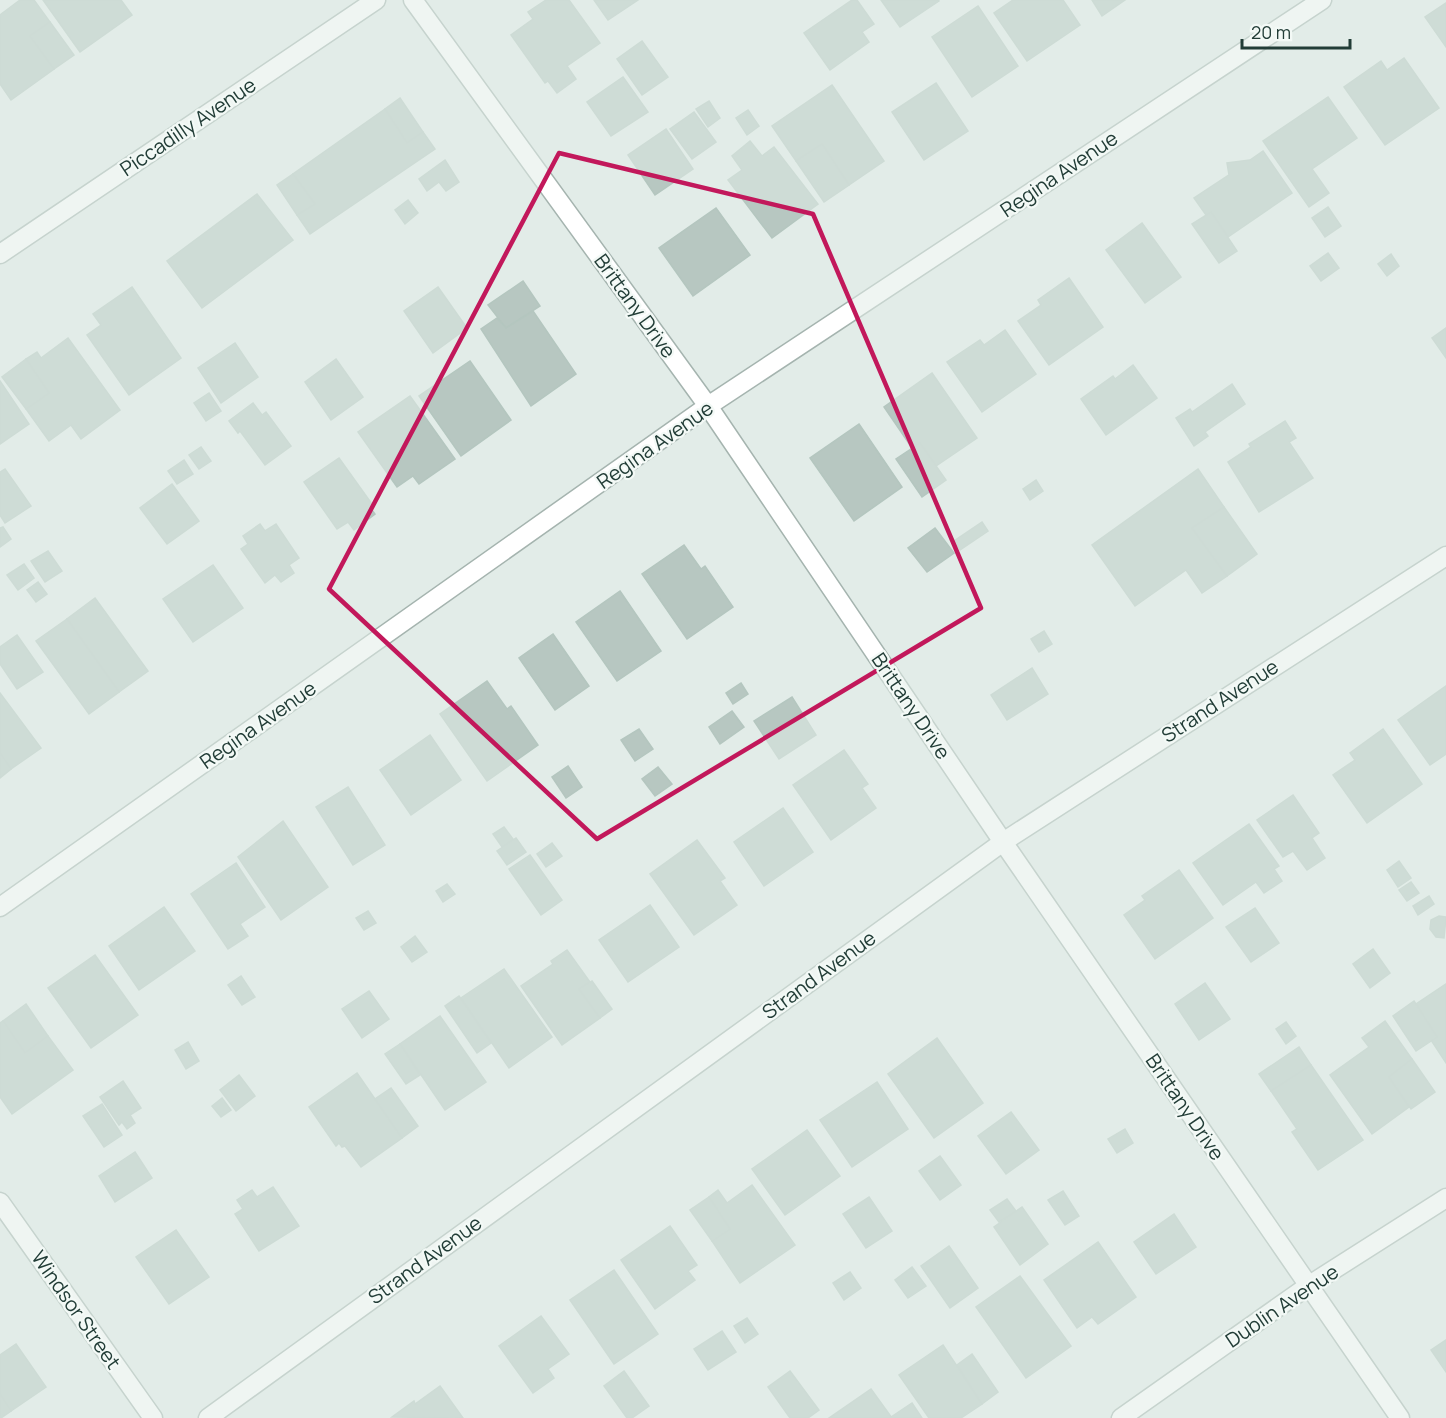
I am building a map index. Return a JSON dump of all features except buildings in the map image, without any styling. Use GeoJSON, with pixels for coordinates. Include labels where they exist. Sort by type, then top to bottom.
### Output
{"type":"FeatureCollection","features":[{"type":"Feature","properties":{"kind":"street","name":"Piccadilly Avenue"},"geometry":{"type":"LineString","coordinates":[[0,254],[376,0]]}},
{"type":"Feature","properties":{"kind":"street","name":"Brittany Drive"},"geometry":{"type":"LineString","coordinates":[[413,0],[708,406],[1003,842],[1400,1418]]}},
{"type":"Feature","properties":{"kind":"street","name":"Regina Avenue"},"geometry":{"type":"LineString","coordinates":[[0,907],[708,406],[1322,0]]}},
{"type":"Feature","properties":{"kind":"street","name":"Strand Avenue"},"geometry":{"type":"LineString","coordinates":[[208,1418],[1003,842],[1446,555]]}},
{"type":"Feature","properties":{"kind":"street","name":"Dublin Avenue"},"geometry":{"type":"LineString","coordinates":[[1121,1418],[1308,1286],[1446,1198]]}},
{"type":"Feature","properties":{"kind":"street","name":"Windsor Street"},"geometry":{"type":"LineString","coordinates":[[0,1202],[153,1418]]}},
{"type":"Feature","properties":{"kind":"highlighted area"},"geometry":{"type":"Polygon","coordinates":[[[559,153],[813,214],[981,608],[597,839],[329,589],[559,153]]]}}]}
